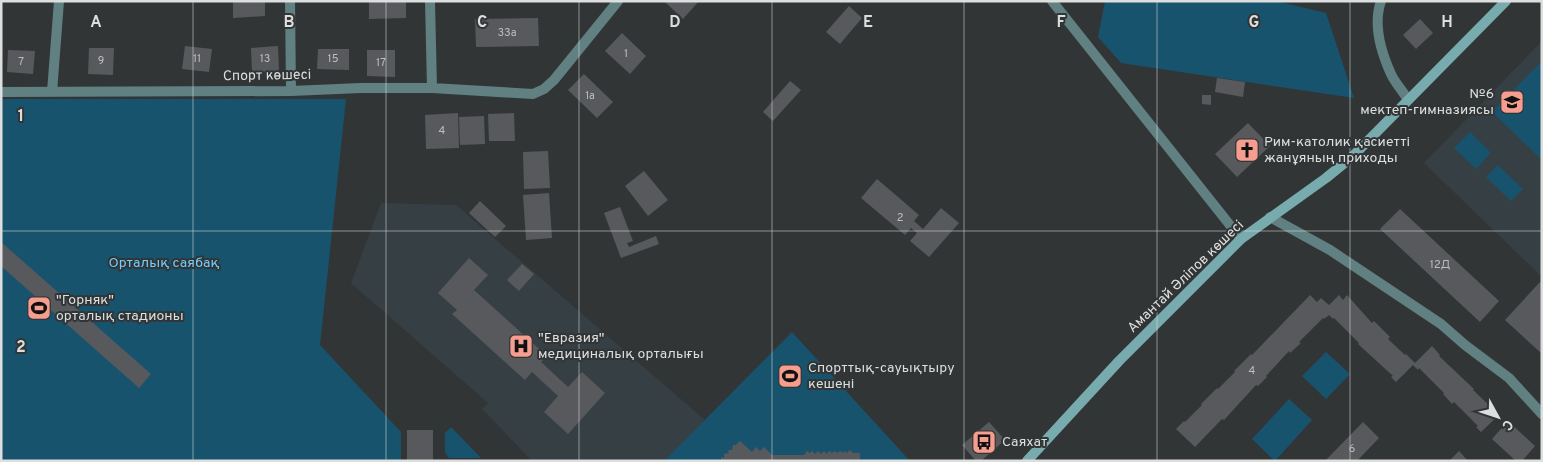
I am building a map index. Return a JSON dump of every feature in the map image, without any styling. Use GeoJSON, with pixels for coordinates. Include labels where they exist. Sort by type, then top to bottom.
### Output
{"type":"FeatureCollection","features":[{"type":"Feature","properties":{"kind":"main road","name":"Амантай Әліпов көшесі"},"geometry":{"type":"LineString","coordinates":[[1027,461],[1119,361],[1241,239],[1326,178],[1353,156],[1506,1]]}},
{"type":"Feature","properties":{"kind":"street"},"geometry":{"type":"LineString","coordinates":[[52,92],[59,1]]}},
{"type":"Feature","properties":{"kind":"street"},"geometry":{"type":"LineString","coordinates":[[290,1],[291,90]]}},
{"type":"Feature","properties":{"kind":"street"},"geometry":{"type":"LineString","coordinates":[[430,1],[432,88]]}},
{"type":"Feature","properties":{"kind":"street","name":"Спорт көшесі"},"geometry":{"type":"LineString","coordinates":[[1,92],[432,88],[533,94],[544,89],[554,80],[618,1]]}},
{"type":"Feature","properties":{"kind":"street"},"geometry":{"type":"LineString","coordinates":[[1052,1],[1241,239]]}},
{"type":"Feature","properties":{"kind":"street"},"geometry":{"type":"LineString","coordinates":[[1380,1],[1378,8],[1379,38],[1391,74],[1408,100]]}},
{"type":"Feature","properties":{"kind":"street"},"geometry":{"type":"LineString","coordinates":[[1270,217],[1330,250],[1441,324],[1465,345],[1509,378],[1542,414]]}},
{"type":"Feature","properties":{"kind":"shaded area","name":"№6 мектеп-гимназиясы"},"geometry":{"type":"Polygon","coordinates":[[[1542,41],[1542,277],[1424,163],[1542,41]]]}},
{"type":"Feature","properties":{"kind":"shaded area","name":"\"Евразия\" медициналық орталығы"},"geometry":{"type":"Polygon","coordinates":[[[381,203],[456,205],[705,420],[664,461],[532,461],[482,409],[488,403],[351,283],[381,203]]]}},
{"type":"Feature","properties":{"kind":"green space"},"geometry":{"type":"Polygon","coordinates":[[[1105,1],[1276,1],[1326,13],[1354,98],[1121,63],[1098,37],[1105,1]]]}},
{"type":"Feature","properties":{"kind":"green space"},"geometry":{"type":"Polygon","coordinates":[[[1542,61],[1542,160],[1492,112],[1542,61]]]}},
{"type":"Feature","properties":{"kind":"green space","name":"Орталық саябақ"},"geometry":{"type":"Polygon","coordinates":[[[1,99],[346,99],[320,345],[401,432],[401,461],[1,461],[1,99]]]}},
{"type":"Feature","properties":{"kind":"green space"},"geometry":{"type":"Polygon","coordinates":[[[1470,132],[1491,153],[1476,169],[1454,148],[1470,132]]]}},
{"type":"Feature","properties":{"kind":"green space"},"geometry":{"type":"Polygon","coordinates":[[[1498,165],[1523,189],[1511,201],[1486,177],[1498,165]]]}},
{"type":"Feature","properties":{"kind":"green space","name":"Спорттық-сауықтыру кешені"},"geometry":{"type":"Polygon","coordinates":[[[792,332],[910,461],[664,461],[792,332]]]}},
{"type":"Feature","properties":{"kind":"green space"},"geometry":{"type":"Polygon","coordinates":[[[1326,352],[1350,374],[1326,399],[1302,376],[1326,352]]]}},
{"type":"Feature","properties":{"kind":"green space"},"geometry":{"type":"Polygon","coordinates":[[[1289,399],[1312,420],[1275,461],[1252,439],[1289,399]]]}},
{"type":"Feature","properties":{"kind":"green space"},"geometry":{"type":"Polygon","coordinates":[[[450,428],[481,458],[449,458],[445,452],[445,433],[450,428]]]}},
{"type":"Feature","properties":{"kind":"building"},"geometry":{"type":"Polygon","coordinates":[[[233,1],[265,1],[265,16],[233,18],[233,1]]]}},
{"type":"Feature","properties":{"kind":"building"},"geometry":{"type":"Polygon","coordinates":[[[369,1],[406,1],[406,18],[369,19],[369,1]]]}},
{"type":"Feature","properties":{"kind":"building"},"geometry":{"type":"Polygon","coordinates":[[[664,1],[699,1],[683,19],[664,1]]]}},
{"type":"Feature","properties":{"kind":"building"},"geometry":{"type":"Polygon","coordinates":[[[849,6],[862,18],[840,44],[826,32],[849,6]]]}},
{"type":"Feature","properties":{"kind":"building"},"geometry":{"type":"Polygon","coordinates":[[[538,18],[539,46],[476,47],[475,19],[538,18]]]}},
{"type":"Feature","properties":{"kind":"building"},"geometry":{"type":"Polygon","coordinates":[[[1420,19],[1433,33],[1416,49],[1403,35],[1420,19]]]}},
{"type":"Feature","properties":{"kind":"building"},"geometry":{"type":"Polygon","coordinates":[[[622,33],[646,56],[630,74],[605,51],[622,33]]]}},
{"type":"Feature","properties":{"kind":"building"},"geometry":{"type":"Polygon","coordinates":[[[185,46],[212,49],[209,72],[182,69],[185,46]]]}},
{"type":"Feature","properties":{"kind":"building"},"geometry":{"type":"Polygon","coordinates":[[[278,46],[279,71],[252,72],[251,48],[278,46]]]}},
{"type":"Feature","properties":{"kind":"building"},"geometry":{"type":"Polygon","coordinates":[[[89,48],[114,48],[113,75],[88,74],[89,48]]]}},
{"type":"Feature","properties":{"kind":"building"},"geometry":{"type":"Polygon","coordinates":[[[318,49],[349,49],[349,70],[317,69],[318,49]]]}},
{"type":"Feature","properties":{"kind":"building"},"geometry":{"type":"Polygon","coordinates":[[[8,50],[35,51],[33,74],[7,72],[8,50]]]}},
{"type":"Feature","properties":{"kind":"building"},"geometry":{"type":"Polygon","coordinates":[[[367,50],[395,50],[395,77],[367,76],[367,50]]]}},
{"type":"Feature","properties":{"kind":"building"},"geometry":{"type":"Polygon","coordinates":[[[584,74],[613,102],[597,118],[568,90],[584,74]]]}},
{"type":"Feature","properties":{"kind":"building"},"geometry":{"type":"Polygon","coordinates":[[[1217,78],[1245,82],[1243,97],[1215,92],[1217,78]]]}},
{"type":"Feature","properties":{"kind":"building"},"geometry":{"type":"Polygon","coordinates":[[[790,81],[801,90],[773,121],[763,112],[790,81]]]}},
{"type":"Feature","properties":{"kind":"building"},"geometry":{"type":"Polygon","coordinates":[[[1202,95],[1211,95],[1211,105],[1202,104],[1202,95]]]}},
{"type":"Feature","properties":{"kind":"building"},"geometry":{"type":"Polygon","coordinates":[[[458,113],[459,148],[426,149],[425,115],[458,113]]]}},
{"type":"Feature","properties":{"kind":"building"},"geometry":{"type":"Polygon","coordinates":[[[514,113],[515,141],[489,141],[488,114],[514,113]]]}},
{"type":"Feature","properties":{"kind":"building"},"geometry":{"type":"Polygon","coordinates":[[[484,116],[485,144],[460,145],[459,117],[484,116]]]}},
{"type":"Feature","properties":{"kind":"building"},"geometry":{"type":"Polygon","coordinates":[[[1248,123],[1270,146],[1237,177],[1215,154],[1248,123]]]}},
{"type":"Feature","properties":{"kind":"building"},"geometry":{"type":"Polygon","coordinates":[[[548,151],[550,188],[524,189],[523,152],[548,151]]]}},
{"type":"Feature","properties":{"kind":"building"},"geometry":{"type":"Polygon","coordinates":[[[644,171],[668,200],[648,216],[625,186],[644,171]]]}},
{"type":"Feature","properties":{"kind":"building"},"geometry":{"type":"Polygon","coordinates":[[[877,179],[919,215],[914,221],[923,229],[941,208],[959,223],[929,257],[910,241],[917,233],[911,228],[905,235],[861,198],[877,179]]]}},
{"type":"Feature","properties":{"kind":"building"},"geometry":{"type":"Polygon","coordinates":[[[549,193],[552,238],[526,240],[523,195],[549,193]]]}},
{"type":"Feature","properties":{"kind":"building"},"geometry":{"type":"Polygon","coordinates":[[[480,201],[506,226],[495,237],[469,213],[480,201]]]}},
{"type":"Feature","properties":{"kind":"building"},"geometry":{"type":"Polygon","coordinates":[[[620,207],[633,241],[627,243],[629,247],[656,236],[659,244],[621,258],[604,213],[620,207]]]}},
{"type":"Feature","properties":{"kind":"building"},"geometry":{"type":"Polygon","coordinates":[[[1400,209],[1499,301],[1480,322],[1380,229],[1400,209]]]}},
{"type":"Feature","properties":{"kind":"building"},"geometry":{"type":"Polygon","coordinates":[[[1,242],[151,374],[139,388],[1,266],[1,242]]]}},
{"type":"Feature","properties":{"kind":"building"},"geometry":{"type":"Polygon","coordinates":[[[469,258],[488,275],[474,290],[547,356],[541,362],[568,387],[582,372],[605,393],[568,434],[544,412],[558,396],[532,372],[525,380],[452,314],[457,310],[438,293],[469,258]]]}},
{"type":"Feature","properties":{"kind":"building"},"geometry":{"type":"Polygon","coordinates":[[[522,264],[534,274],[519,291],[507,280],[522,264]]]}},
{"type":"Feature","properties":{"kind":"building"},"geometry":{"type":"Polygon","coordinates":[[[1540,282],[1542,284],[1542,354],[1505,320],[1540,282]]]}},
{"type":"Feature","properties":{"kind":"building"},"geometry":{"type":"Polygon","coordinates":[[[1310,295],[1317,302],[1321,298],[1329,305],[1339,295],[1343,300],[1347,295],[1372,323],[1374,321],[1390,337],[1388,339],[1415,363],[1432,346],[1439,356],[1473,390],[1500,414],[1481,432],[1476,427],[1478,426],[1454,402],[1452,404],[1444,393],[1419,368],[1418,370],[1413,365],[1396,382],[1391,377],[1393,376],[1329,315],[1323,318],[1290,353],[1289,351],[1267,377],[1258,386],[1256,385],[1224,420],[1222,419],[1195,447],[1176,429],[1310,295]]]}},
{"type":"Feature","properties":{"kind":"building"},"geometry":{"type":"Polygon","coordinates":[[[1508,421],[1535,446],[1522,461],[1516,461],[1492,439],[1508,421]]]}},
{"type":"Feature","properties":{"kind":"building","name":"Саяхат"},"geometry":{"type":"Polygon","coordinates":[[[989,422],[1005,440],[981,461],[976,461],[962,445],[989,422]]]}},
{"type":"Feature","properties":{"kind":"building"},"geometry":{"type":"Polygon","coordinates":[[[1363,422],[1379,438],[1357,461],[1325,461],[1363,422]]]}},
{"type":"Feature","properties":{"kind":"building"},"geometry":{"type":"Polygon","coordinates":[[[407,430],[433,430],[433,461],[407,461],[407,430]]]}},
{"type":"Feature","properties":{"kind":"building"},"geometry":{"type":"Polygon","coordinates":[[[740,441],[752,452],[756,447],[760,451],[764,447],[772,455],[804,455],[807,451],[810,453],[812,451],[815,454],[818,451],[821,454],[824,451],[827,454],[829,451],[837,453],[840,451],[843,453],[845,451],[847,453],[850,450],[853,453],[860,453],[860,461],[721,461],[721,457],[724,458],[724,454],[729,453],[728,450],[732,450],[733,445],[740,441]]]}},
{"type":"Feature","properties":{"kind":"building"},"geometry":{"type":"Polygon","coordinates":[[[1459,451],[1468,461],[1449,461],[1459,451]]]}},
{"type":"Feature","properties":{"kind":"place","name":"№6 мектеп-гимназиясы"},"geometry":{"type":"Point","coordinates":[1512,102]}},
{"type":"Feature","properties":{"kind":"place","name":"Рим-католик қасиетті жанұяның приходы"},"geometry":{"type":"Point","coordinates":[1247,150]}},
{"type":"Feature","properties":{"kind":"place","name":"\"Горняк\" орталық стадионы"},"geometry":{"type":"Point","coordinates":[39,308]}},
{"type":"Feature","properties":{"kind":"place","name":"\"Евразия\" медициналық орталығы"},"geometry":{"type":"Point","coordinates":[521,346]}},
{"type":"Feature","properties":{"kind":"place","name":"Спорттық-сауықтыру кешені"},"geometry":{"type":"Point","coordinates":[790,376]}},
{"type":"Feature","properties":{"kind":"place","name":"Саяхат"},"geometry":{"type":"Point","coordinates":[984,442]}}]}
